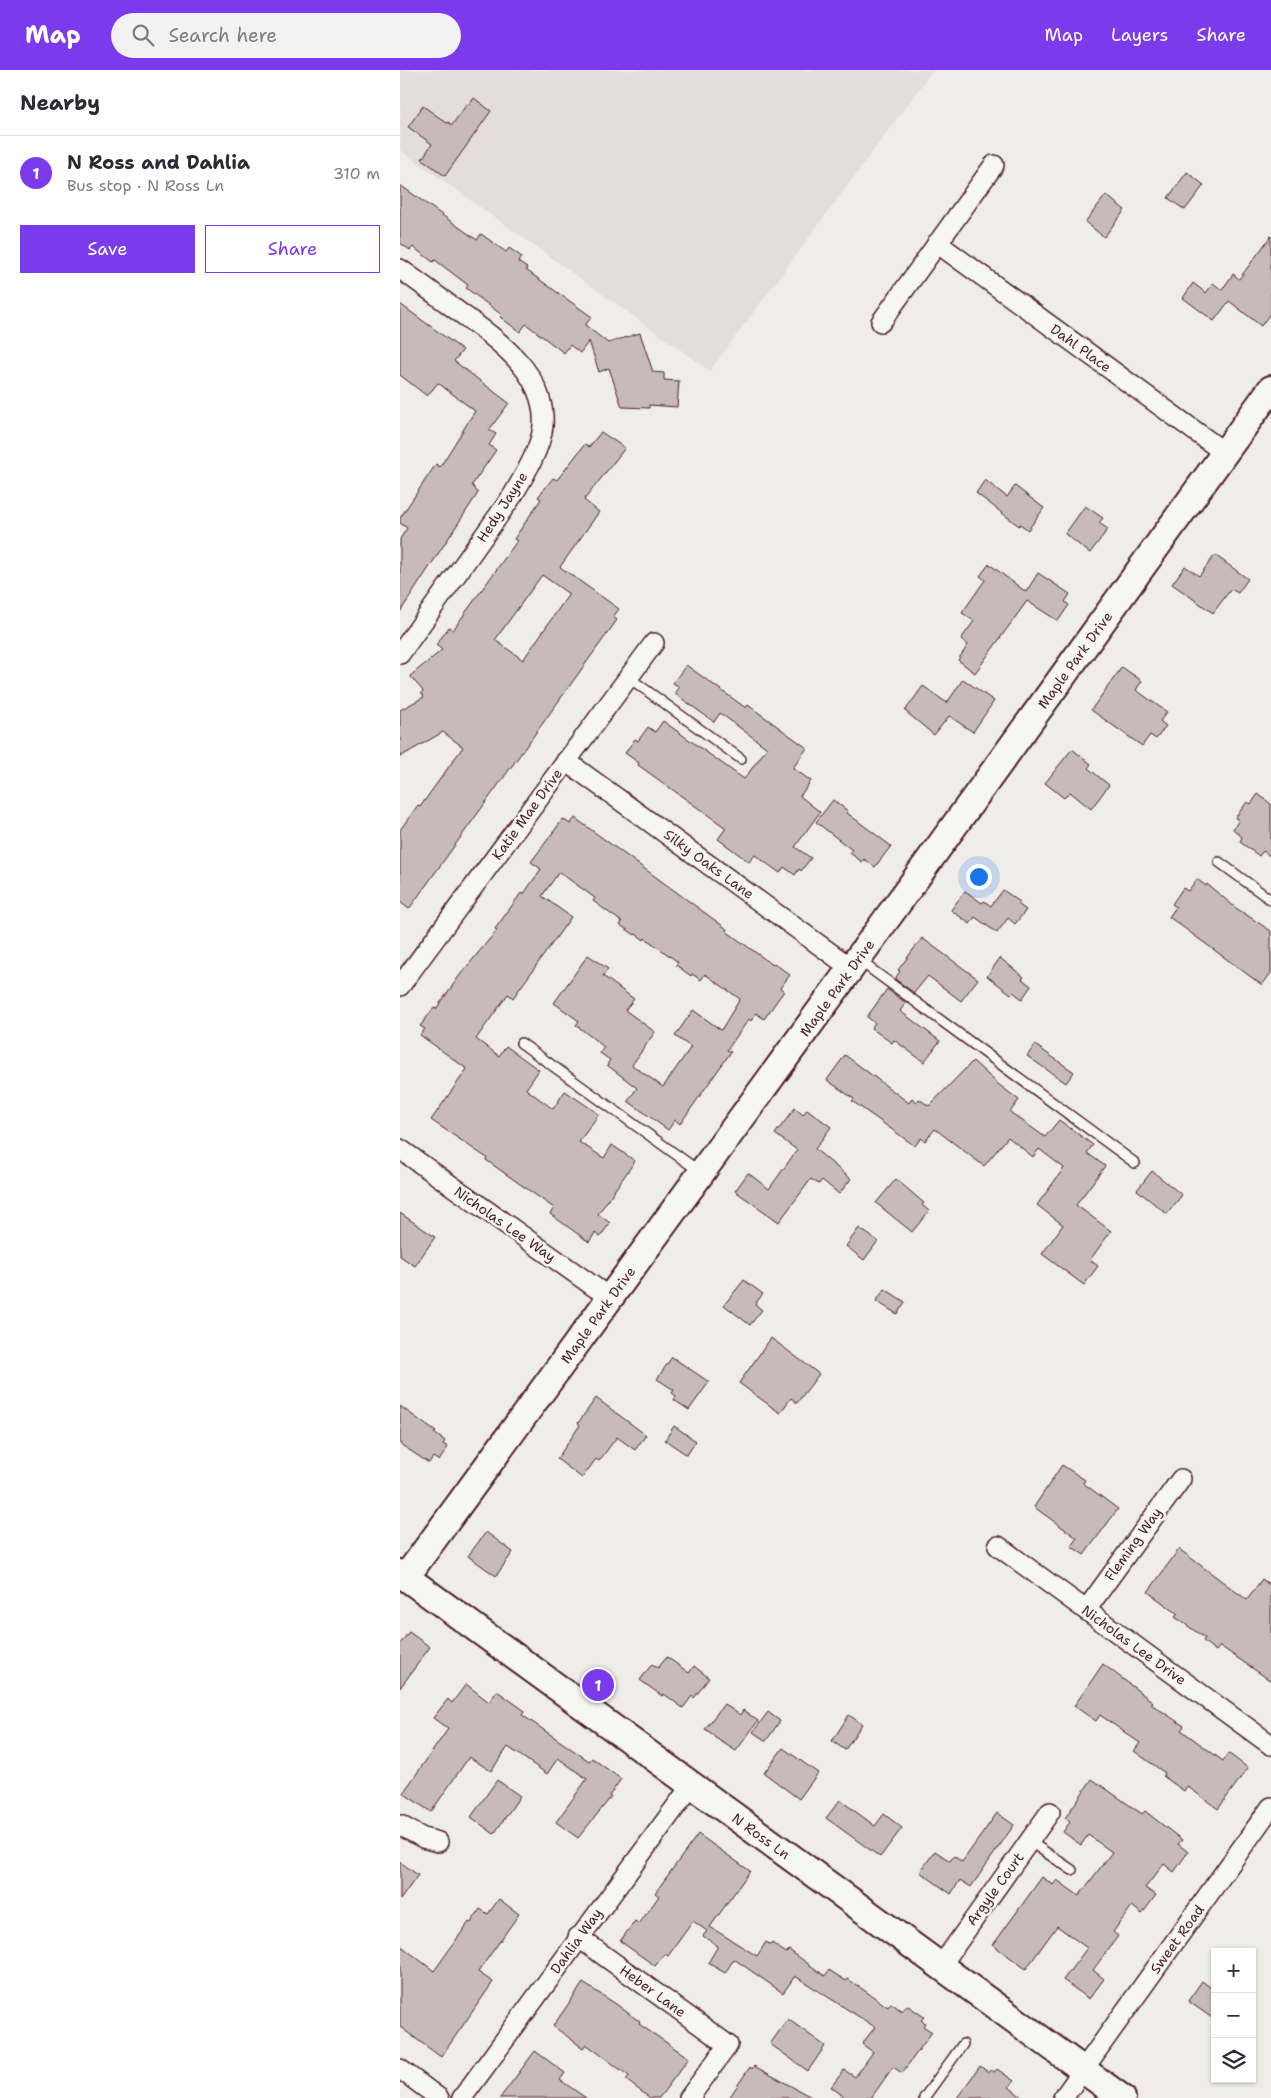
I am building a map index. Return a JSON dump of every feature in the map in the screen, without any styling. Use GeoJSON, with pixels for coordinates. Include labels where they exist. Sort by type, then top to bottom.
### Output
{"type":"FeatureCollection","features":[{"type":"Feature","properties":{"kind":"street"},"geometry":{"type":"LineString","coordinates":[[881,322],[994,165]]}},
{"type":"Feature","properties":{"kind":"street","name":"Dahl Place"},"geometry":{"type":"LineString","coordinates":[[938,243],[1225,453]]}},
{"type":"Feature","properties":{"kind":"street","name":"Hedy Jayne"},"geometry":{"type":"LineString","coordinates":[[400,269],[499,341],[528,374],[539,396],[543,410],[543,428],[527,470],[513,495],[400,654]]}},
{"type":"Feature","properties":{"kind":"street","name":"Maple Park Drive"},"geometry":{"type":"LineString","coordinates":[[402,1579],[855,964],[1271,389]]}},
{"type":"Feature","properties":{"kind":"street","name":"Katie Mae Drive"},"geometry":{"type":"LineString","coordinates":[[400,986],[654,643]]}},
{"type":"Feature","properties":{"kind":"street","name":"Silky Oaks Lane"},"geometry":{"type":"LineString","coordinates":[[566,761],[855,964]]}},
{"type":"Feature","properties":{"kind":"street","name":"Nicholas Lee Way"},"geometry":{"type":"LineString","coordinates":[[400,1149],[610,1298]]}},
{"type":"Feature","properties":{"kind":"street","name":"Fleming Way"},"geometry":{"type":"LineString","coordinates":[[1086,1610],[1181,1479]]}},
{"type":"Feature","properties":{"kind":"street","name":"Nicholas Lee Drive"},"geometry":{"type":"LineString","coordinates":[[998,1546],[1271,1745]]}},
{"type":"Feature","properties":{"kind":"street","name":"N Ross Ln"},"geometry":{"type":"LineString","coordinates":[[402,1579],[1122,2098]]}},
{"type":"Feature","properties":{"kind":"street","name":"Dahlia Way"},"geometry":{"type":"LineString","coordinates":[[462,2098],[578,1937],[691,1786]]}},
{"type":"Feature","properties":{"kind":"street","name":"Sweet Road"},"geometry":{"type":"LineString","coordinates":[[1062,2098],[1271,1808]]}},
{"type":"Feature","properties":{"kind":"street","name":"Argyle Court"},"geometry":{"type":"LineString","coordinates":[[940,1966],[1050,1812]]}},
{"type":"Feature","properties":{"kind":"street"},"geometry":{"type":"LineString","coordinates":[[400,1825],[423,1838],[438,1842]]}},
{"type":"Feature","properties":{"kind":"street","name":"Heber Lane"},"geometry":{"type":"LineString","coordinates":[[578,1937],[728,2045],[689,2098]]}},
{"type":"Feature","properties":{"kind":"street"},"geometry":{"type":"LineString","coordinates":[[400,2070],[439,2098]]}},
{"type":"Feature","properties":{"kind":"lane"},"geometry":{"type":"LineString","coordinates":[[628,677],[741,759]]}},
{"type":"Feature","properties":{"kind":"lane"},"geometry":{"type":"LineString","coordinates":[[1219,862],[1271,900]]}},
{"type":"Feature","properties":{"kind":"lane"},"geometry":{"type":"LineString","coordinates":[[855,964],[1135,1163]]}},
{"type":"Feature","properties":{"kind":"lane"},"geometry":{"type":"LineString","coordinates":[[521,1043],[702,1173]]}},
{"type":"Feature","properties":{"kind":"lane"},"geometry":{"type":"LineString","coordinates":[[1029,1841],[1072,1870]]}},
{"type":"Feature","properties":{"kind":"lane"},"geometry":{"type":"LineString","coordinates":[[924,2098],[963,2044]]}},
{"type":"Feature","properties":{"kind":"shaded area"},"geometry":{"type":"Polygon","coordinates":[[[400,70],[933,70],[710,371],[400,150],[400,70]]]}},
{"type":"Feature","properties":{"kind":"building"},"geometry":{"type":"Polygon","coordinates":[[[474,98],[491,111],[445,176],[422,159],[432,144],[408,127],[423,106],[452,125],[467,104],[469,105],[474,98]]]}},
{"type":"Feature","properties":{"kind":"building"},"geometry":{"type":"Polygon","coordinates":[[[1187,172],[1204,185],[1185,210],[1168,198],[1187,172]]]}},
{"type":"Feature","properties":{"kind":"building"},"geometry":{"type":"Polygon","coordinates":[[[400,185],[477,240],[481,234],[506,252],[509,248],[522,257],[518,262],[527,268],[526,270],[592,317],[585,325],[608,343],[640,333],[653,372],[664,373],[664,380],[679,381],[677,407],[649,405],[649,408],[622,407],[609,368],[599,372],[589,341],[580,353],[570,345],[564,353],[526,324],[520,332],[500,317],[502,315],[466,288],[468,285],[435,260],[433,262],[413,247],[410,250],[400,243],[400,185]]]}},
{"type":"Feature","properties":{"kind":"building"},"geometry":{"type":"Polygon","coordinates":[[[1106,195],[1125,210],[1104,237],[1085,222],[1106,195]]]}},
{"type":"Feature","properties":{"kind":"building"},"geometry":{"type":"Polygon","coordinates":[[[1271,236],[1271,312],[1261,326],[1229,301],[1214,321],[1183,298],[1193,283],[1206,293],[1213,283],[1222,290],[1233,274],[1239,279],[1271,236]]]}},
{"type":"Feature","properties":{"kind":"building"},"geometry":{"type":"Polygon","coordinates":[[[400,304],[463,350],[454,361],[509,403],[489,430],[496,434],[489,445],[496,450],[472,485],[478,493],[400,612],[400,539],[407,528],[400,523],[400,518],[436,464],[440,467],[475,411],[438,383],[427,396],[400,375],[400,304]]]}},
{"type":"Feature","properties":{"kind":"building"},"geometry":{"type":"Polygon","coordinates":[[[601,432],[625,448],[584,500],[599,512],[560,567],[619,609],[613,617],[617,620],[409,909],[400,902],[400,830],[418,805],[420,807],[463,747],[443,732],[400,757],[400,710],[424,697],[421,693],[423,691],[410,676],[442,650],[436,645],[449,627],[453,630],[517,541],[514,539],[541,499],[538,497],[553,478],[557,480],[585,444],[589,447],[601,432]],[[542,575],[495,640],[523,660],[569,594],[542,575]]]}},
{"type":"Feature","properties":{"kind":"building"},"geometry":{"type":"Polygon","coordinates":[[[985,480],[1007,497],[1015,486],[1044,508],[1028,530],[1020,524],[1019,526],[976,493],[985,480]]]}},
{"type":"Feature","properties":{"kind":"building"},"geometry":{"type":"Polygon","coordinates":[[[1085,506],[1103,518],[1099,523],[1108,529],[1090,553],[1065,534],[1085,506]]]}},
{"type":"Feature","properties":{"kind":"building"},"geometry":{"type":"Polygon","coordinates":[[[1215,555],[1248,579],[1238,593],[1231,589],[1213,613],[1172,584],[1185,566],[1199,576],[1215,555]]]}},
{"type":"Feature","properties":{"kind":"building"},"geometry":{"type":"Polygon","coordinates":[[[989,564],[1026,592],[1038,573],[1070,594],[1065,602],[1069,605],[1058,621],[1027,601],[975,673],[958,660],[968,645],[961,639],[974,621],[962,613],[985,580],[980,576],[989,564]]]}},
{"type":"Feature","properties":{"kind":"building"},"geometry":{"type":"Polygon","coordinates":[[[686,665],[746,708],[748,705],[807,748],[793,768],[811,781],[800,796],[820,812],[795,847],[811,858],[801,871],[799,869],[795,875],[784,867],[780,873],[755,855],[749,862],[718,839],[726,828],[638,765],[639,763],[625,753],[635,739],[638,741],[648,727],[655,732],[663,721],[744,779],[767,748],[720,713],[714,722],[674,693],[679,687],[673,683],[686,665]]]}},
{"type":"Feature","properties":{"kind":"building"},"geometry":{"type":"Polygon","coordinates":[[[1122,667],[1142,681],[1136,690],[1167,712],[1160,721],[1166,726],[1156,739],[1150,735],[1142,746],[1091,710],[1122,667]]]}},
{"type":"Feature","properties":{"kind":"building"},"geometry":{"type":"Polygon","coordinates":[[[963,679],[994,701],[973,732],[949,716],[934,735],[905,711],[923,686],[947,703],[963,679]]]}},
{"type":"Feature","properties":{"kind":"building"},"geometry":{"type":"Polygon","coordinates":[[[1072,749],[1091,764],[1088,768],[1109,785],[1091,809],[1070,792],[1064,798],[1045,783],[1072,749]]]}},
{"type":"Feature","properties":{"kind":"building"},"geometry":{"type":"Polygon","coordinates":[[[1258,794],[1271,804],[1271,857],[1263,851],[1259,856],[1240,842],[1242,837],[1233,829],[1239,820],[1235,818],[1247,802],[1251,804],[1258,794]]]}},
{"type":"Feature","properties":{"kind":"building"},"geometry":{"type":"Polygon","coordinates":[[[833,800],[891,846],[875,867],[864,859],[862,862],[850,853],[852,850],[816,822],[833,800]]]}},
{"type":"Feature","properties":{"kind":"building"},"geometry":{"type":"Polygon","coordinates":[[[575,818],[727,929],[726,931],[790,975],[780,988],[784,991],[764,1019],[756,1013],[751,1021],[749,1019],[727,1050],[731,1052],[680,1124],[675,1120],[668,1130],[628,1101],[637,1088],[607,1065],[610,1060],[600,1053],[604,1047],[576,1025],[579,1021],[554,1003],[588,955],[608,969],[603,976],[634,999],[625,1010],[655,1032],[632,1065],[663,1087],[691,1047],[675,1036],[693,1010],[721,1030],[740,999],[705,974],[701,980],[692,974],[691,976],[676,965],[678,962],[645,938],[644,940],[620,925],[622,922],[593,901],[595,898],[559,872],[542,896],[571,917],[513,998],[508,994],[476,1039],[499,1056],[506,1046],[539,1070],[526,1089],[553,1109],[565,1091],[599,1114],[579,1142],[604,1158],[612,1145],[635,1161],[598,1214],[610,1223],[600,1237],[595,1233],[589,1242],[550,1214],[554,1208],[486,1160],[487,1158],[431,1120],[467,1069],[420,1035],[425,1029],[420,1026],[434,1008],[436,1009],[460,975],[497,930],[495,929],[521,893],[523,895],[541,869],[531,862],[563,819],[570,824],[575,818]]]}},
{"type":"Feature","properties":{"kind":"building"},"geometry":{"type":"Polygon","coordinates":[[[1197,879],[1206,886],[1207,884],[1236,908],[1271,931],[1271,973],[1262,985],[1169,917],[1176,907],[1172,904],[1183,888],[1188,891],[1197,879]]]}},
{"type":"Feature","properties":{"kind":"building"},"geometry":{"type":"Polygon","coordinates":[[[1003,890],[1020,902],[1018,904],[1026,910],[1015,924],[1008,918],[997,933],[975,917],[970,924],[951,910],[965,891],[982,903],[984,901],[991,906],[1003,890]]]}},
{"type":"Feature","properties":{"kind":"building"},"geometry":{"type":"Polygon","coordinates":[[[922,938],[978,979],[961,1001],[928,976],[914,993],[895,979],[900,971],[898,970],[922,938]]]}},
{"type":"Feature","properties":{"kind":"building"},"geometry":{"type":"Polygon","coordinates":[[[1000,958],[1024,977],[1022,979],[1031,986],[1022,999],[1013,992],[1011,994],[987,976],[1000,958]]]}},
{"type":"Feature","properties":{"kind":"building"},"geometry":{"type":"Polygon","coordinates":[[[887,989],[906,1003],[900,1011],[940,1041],[924,1062],[894,1040],[892,1043],[871,1028],[875,1023],[867,1017],[887,989]]]}},
{"type":"Feature","properties":{"kind":"building"},"geometry":{"type":"Polygon","coordinates":[[[1035,1045],[1074,1072],[1066,1083],[1027,1056],[1035,1045]]]}},
{"type":"Feature","properties":{"kind":"building"},"geometry":{"type":"Polygon","coordinates":[[[845,1055],[909,1103],[912,1098],[917,1102],[919,1099],[929,1106],[973,1061],[1019,1100],[1010,1112],[1045,1137],[1059,1120],[1093,1145],[1087,1153],[1105,1166],[1076,1205],[1111,1231],[1090,1260],[1098,1266],[1084,1285],[1042,1254],[1063,1225],[1037,1205],[1064,1168],[1039,1149],[1033,1157],[1008,1137],[984,1166],[935,1129],[925,1141],[921,1138],[915,1146],[852,1101],[854,1099],[827,1080],[845,1055]]]}},
{"type":"Feature","properties":{"kind":"building"},"geometry":{"type":"Polygon","coordinates":[[[795,1108],[803,1115],[807,1109],[831,1127],[815,1149],[851,1179],[839,1194],[822,1180],[819,1184],[811,1179],[779,1222],[735,1191],[748,1173],[769,1189],[797,1150],[775,1134],[795,1108]]]}},
{"type":"Feature","properties":{"kind":"building"},"geometry":{"type":"Polygon","coordinates":[[[1152,1171],[1182,1195],[1167,1214],[1137,1190],[1152,1171]]]}},
{"type":"Feature","properties":{"kind":"building"},"geometry":{"type":"Polygon","coordinates":[[[896,1179],[924,1203],[922,1205],[929,1211],[912,1232],[876,1203],[896,1179]]]}},
{"type":"Feature","properties":{"kind":"building"},"geometry":{"type":"Polygon","coordinates":[[[400,1213],[435,1237],[415,1266],[400,1256],[400,1213]]]}},
{"type":"Feature","properties":{"kind":"building"},"geometry":{"type":"Polygon","coordinates":[[[859,1228],[878,1241],[864,1260],[846,1246],[859,1228]]]}},
{"type":"Feature","properties":{"kind":"building"},"geometry":{"type":"Polygon","coordinates":[[[744,1280],[763,1294],[755,1304],[762,1310],[750,1325],[724,1305],[744,1280]]]}},
{"type":"Feature","properties":{"kind":"building"},"geometry":{"type":"Polygon","coordinates":[[[885,1289],[905,1302],[897,1314],[876,1301],[885,1289]]]}},
{"type":"Feature","properties":{"kind":"building"},"geometry":{"type":"Polygon","coordinates":[[[771,1338],[819,1374],[797,1403],[791,1398],[780,1413],[739,1383],[771,1338]]]}},
{"type":"Feature","properties":{"kind":"building"},"geometry":{"type":"Polygon","coordinates":[[[672,1357],[709,1382],[689,1410],[674,1400],[676,1396],[672,1393],[674,1390],[657,1379],[672,1357]]]}},
{"type":"Feature","properties":{"kind":"building"},"geometry":{"type":"Polygon","coordinates":[[[596,1398],[646,1435],[635,1450],[617,1437],[599,1461],[596,1459],[582,1478],[557,1459],[580,1425],[578,1423],[596,1398]]]}},
{"type":"Feature","properties":{"kind":"building"},"geometry":{"type":"Polygon","coordinates":[[[400,1406],[436,1432],[434,1433],[445,1441],[443,1444],[448,1447],[439,1461],[433,1457],[429,1463],[400,1444],[400,1406]]]}},
{"type":"Feature","properties":{"kind":"building"},"geometry":{"type":"Polygon","coordinates":[[[674,1426],[696,1441],[687,1455],[665,1440],[674,1426]]]}},
{"type":"Feature","properties":{"kind":"building"},"geometry":{"type":"Polygon","coordinates":[[[1062,1465],[1085,1480],[1083,1483],[1118,1509],[1084,1555],[1071,1546],[1077,1538],[1034,1507],[1062,1465]]]}},
{"type":"Feature","properties":{"kind":"building"},"geometry":{"type":"Polygon","coordinates":[[[486,1532],[513,1552],[496,1576],[468,1556],[486,1532]]]}},
{"type":"Feature","properties":{"kind":"building"},"geometry":{"type":"Polygon","coordinates":[[[1179,1549],[1247,1600],[1262,1579],[1271,1586],[1271,1681],[1220,1646],[1216,1651],[1203,1641],[1205,1638],[1175,1617],[1178,1614],[1148,1592],[1179,1549]]]}},
{"type":"Feature","properties":{"kind":"building"},"geometry":{"type":"Polygon","coordinates":[[[409,1632],[430,1647],[400,1688],[400,1644],[409,1632]]]}},
{"type":"Feature","properties":{"kind":"building"},"geometry":{"type":"Polygon","coordinates":[[[667,1657],[689,1673],[694,1666],[709,1678],[694,1698],[692,1696],[683,1708],[640,1680],[652,1664],[658,1668],[667,1657]]]}},
{"type":"Feature","properties":{"kind":"building"},"geometry":{"type":"Polygon","coordinates":[[[1103,1664],[1153,1702],[1151,1704],[1184,1726],[1181,1730],[1223,1761],[1228,1753],[1248,1768],[1218,1809],[1187,1786],[1184,1791],[1163,1776],[1165,1773],[1134,1751],[1140,1743],[1100,1715],[1096,1721],[1074,1706],[1103,1664]]]}},
{"type":"Feature","properties":{"kind":"building"},"geometry":{"type":"Polygon","coordinates":[[[466,1684],[489,1702],[497,1691],[525,1711],[522,1715],[589,1761],[592,1758],[621,1779],[609,1796],[611,1797],[578,1838],[556,1822],[587,1779],[558,1758],[547,1774],[508,1747],[491,1771],[469,1757],[431,1812],[403,1793],[448,1729],[433,1718],[448,1699],[452,1703],[466,1684]]]}},
{"type":"Feature","properties":{"kind":"building"},"geometry":{"type":"Polygon","coordinates":[[[724,1704],[740,1715],[743,1710],[758,1721],[736,1751],[705,1729],[724,1704]]]}},
{"type":"Feature","properties":{"kind":"building"},"geometry":{"type":"Polygon","coordinates":[[[768,1712],[780,1721],[766,1741],[753,1732],[768,1712]]]}},
{"type":"Feature","properties":{"kind":"building"},"geometry":{"type":"Polygon","coordinates":[[[849,1715],[862,1724],[845,1750],[832,1741],[849,1715]]]}},
{"type":"Feature","properties":{"kind":"building"},"geometry":{"type":"Polygon","coordinates":[[[783,1748],[818,1773],[799,1799],[764,1773],[783,1748]]]}},
{"type":"Feature","properties":{"kind":"building"},"geometry":{"type":"Polygon","coordinates":[[[1092,1779],[1142,1814],[1145,1811],[1182,1840],[1178,1844],[1188,1852],[1174,1872],[1164,1864],[1145,1888],[1156,1895],[1142,1914],[1132,1906],[1113,1932],[1118,1936],[1093,1970],[1104,1979],[1089,1999],[1063,1980],[1087,1948],[1057,1926],[1026,1969],[993,1945],[1042,1877],[1053,1885],[1057,1880],[1079,1896],[1112,1852],[1088,1835],[1081,1845],[1063,1832],[1070,1822],[1065,1818],[1092,1779]]]}},
{"type":"Feature","properties":{"kind":"building"},"geometry":{"type":"Polygon","coordinates":[[[497,1780],[520,1796],[494,1834],[471,1817],[497,1780]]]}},
{"type":"Feature","properties":{"kind":"building"},"geometry":{"type":"Polygon","coordinates":[[[840,1800],[875,1826],[884,1814],[902,1828],[880,1857],[826,1818],[840,1800]]]}},
{"type":"Feature","properties":{"kind":"building"},"geometry":{"type":"Polygon","coordinates":[[[997,1813],[1014,1825],[971,1887],[960,1880],[951,1894],[920,1872],[935,1851],[950,1861],[954,1856],[962,1862],[997,1813]]]}},
{"type":"Feature","properties":{"kind":"building"},"geometry":{"type":"Polygon","coordinates":[[[698,1834],[750,1871],[710,1927],[757,1956],[766,1942],[771,1945],[772,1943],[786,1953],[789,1950],[825,1976],[829,1970],[846,1981],[848,1979],[888,2007],[891,2003],[902,2011],[907,2005],[924,2017],[921,2020],[925,2023],[923,2026],[932,2032],[902,2073],[893,2067],[871,2098],[846,2098],[831,2087],[844,2070],[855,2077],[873,2052],[862,2044],[875,2027],[795,1976],[783,1993],[734,1959],[725,1973],[708,1963],[718,1946],[703,1936],[707,1931],[693,1921],[668,1956],[665,1954],[655,1966],[620,1941],[635,1921],[639,1924],[659,1896],[655,1893],[698,1834]]]}},
{"type":"Feature","properties":{"kind":"building"},"geometry":{"type":"Polygon","coordinates":[[[400,1862],[418,1875],[400,1900],[400,1862]]]}},
{"type":"Feature","properties":{"kind":"building"},"geometry":{"type":"Polygon","coordinates":[[[499,1899],[519,1914],[478,1972],[493,1982],[441,2057],[400,2027],[400,1945],[434,1971],[480,1909],[488,1914],[499,1899]]]}},
{"type":"Feature","properties":{"kind":"building"},"geometry":{"type":"Polygon","coordinates":[[[1202,1981],[1211,1988],[1211,2017],[1188,2001],[1202,1981]]]}},
{"type":"Feature","properties":{"kind":"building"},"geometry":{"type":"Polygon","coordinates":[[[583,1983],[616,2004],[640,2022],[639,2024],[689,2058],[659,2098],[650,2098],[626,2080],[629,2076],[586,2044],[583,2048],[553,2026],[583,1983]]]}},
{"type":"Feature","properties":{"kind":"building"},"geometry":{"type":"Polygon","coordinates":[[[788,2019],[825,2046],[808,2071],[770,2044],[788,2019]]]}},
{"type":"Feature","properties":{"kind":"building"},"geometry":{"type":"Polygon","coordinates":[[[535,2051],[565,2073],[560,2080],[586,2098],[500,2098],[535,2051]]]}},
{"type":"Feature","properties":{"kind":"building"},"geometry":{"type":"Polygon","coordinates":[[[754,2066],[813,2098],[729,2098],[750,2067],[752,2069],[754,2066]]]}},
{"type":"Feature","properties":{"kind":"building"},"geometry":{"type":"Polygon","coordinates":[[[980,2066],[988,2072],[991,2070],[994,2072],[997,2069],[1014,2081],[1009,2087],[1023,2098],[957,2098],[980,2066]]]}},
{"type":"Feature","properties":{"kind":"place","name":"N Ross and Dahlia"},"geometry":{"type":"Point","coordinates":[598,1685]}}]}
